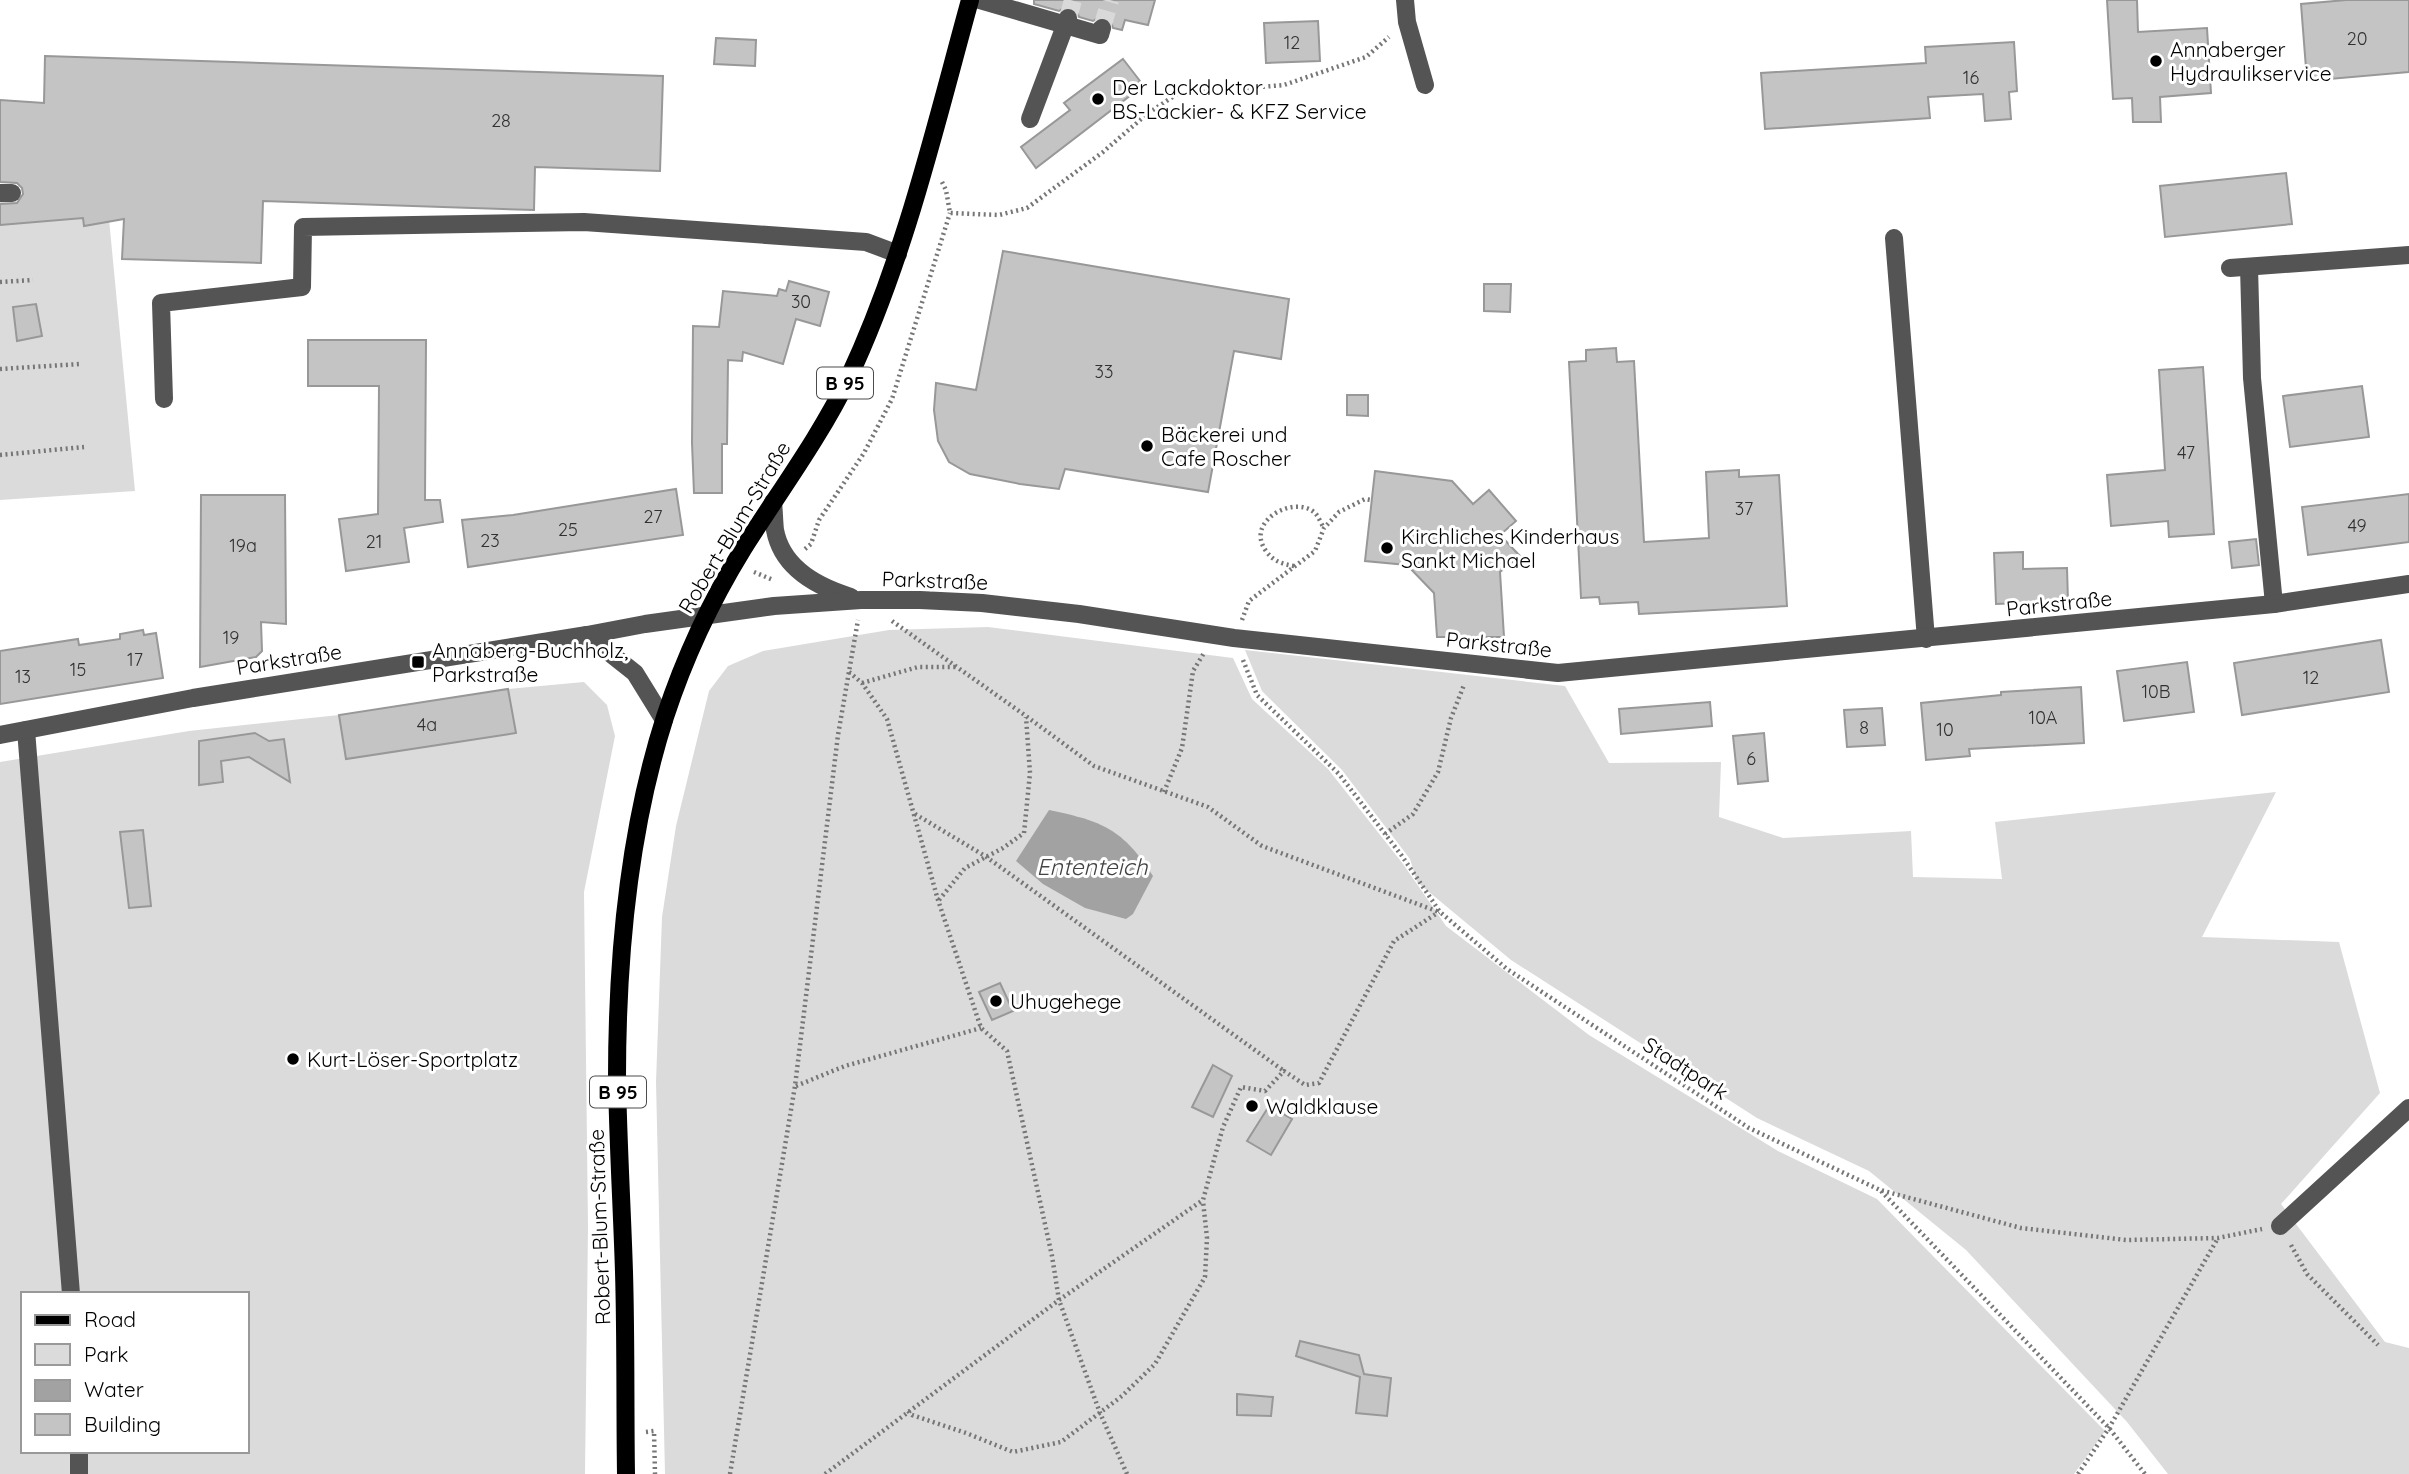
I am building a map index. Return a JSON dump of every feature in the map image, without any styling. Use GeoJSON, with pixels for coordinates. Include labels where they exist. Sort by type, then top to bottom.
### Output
{"type":"FeatureCollection","features":[{"type":"Feature","properties":{"kind":"main road","name":"Robert-Blum-Straße"},"geometry":{"type":"LineString","coordinates":[[626,1474],[624,1275],[617,1078],[619,985],[633,852],[647,783],[678,680],[706,615],[741,552],[825,421],[866,338],[898,254],[970,0]]}},
{"type":"Feature","properties":{"kind":"street"},"geometry":{"type":"LineString","coordinates":[[980,0],[1031,8],[1100,35],[1102,28]]}},
{"type":"Feature","properties":{"kind":"street"},"geometry":{"type":"LineString","coordinates":[[1405,0],[1407,22],[1425,85]]}},
{"type":"Feature","properties":{"kind":"street"},"geometry":{"type":"LineString","coordinates":[[1030,119],[1067,22]]}},
{"type":"Feature","properties":{"kind":"street"},"geometry":{"type":"LineString","coordinates":[[164,399],[162,303],[302,287],[303,227],[584,222],[866,242],[898,254]]}},
{"type":"Feature","properties":{"kind":"street"},"geometry":{"type":"LineString","coordinates":[[1894,238],[1926,639]]}},
{"type":"Feature","properties":{"kind":"street"},"geometry":{"type":"LineString","coordinates":[[2230,268],[2409,255]]}},
{"type":"Feature","properties":{"kind":"street"},"geometry":{"type":"LineString","coordinates":[[2249,267],[2252,378],[2274,604]]}},
{"type":"Feature","properties":{"kind":"street"},"geometry":{"type":"LineString","coordinates":[[773,502],[775,532],[790,562],[815,583],[861,600]]}},
{"type":"Feature","properties":{"kind":"street","name":"Parkstraße"},"geometry":{"type":"LineString","coordinates":[[0,735],[193,698],[706,615],[861,600],[982,603],[1079,614],[1225,637],[1558,673],[2274,604],[2409,584]]}},
{"type":"Feature","properties":{"kind":"street"},"geometry":{"type":"LineString","coordinates":[[587,635],[635,673],[664,720]]}},
{"type":"Feature","properties":{"kind":"street"},"geometry":{"type":"LineString","coordinates":[[26,730],[71,1292]]}},
{"type":"Feature","properties":{"kind":"street"},"geometry":{"type":"LineString","coordinates":[[2280,1226],[2409,1108]]}},
{"type":"Feature","properties":{"kind":"street"},"geometry":{"type":"LineString","coordinates":[[79,1453],[79,1474]]}},
{"type":"Feature","properties":{"kind":"path"},"geometry":{"type":"LineString","coordinates":[[950,213],[999,215],[1027,208],[1103,152],[1147,114],[1177,94],[1284,85],[1366,57],[1407,22]]}},
{"type":"Feature","properties":{"kind":"path"},"geometry":{"type":"LineString","coordinates":[[773,580],[811,544],[819,520],[864,453],[892,399],[950,213],[946,190],[927,153]]}},
{"type":"Feature","properties":{"kind":"path"},"geometry":{"type":"LineString","coordinates":[[0,282],[33,280]]}},
{"type":"Feature","properties":{"kind":"path"},"geometry":{"type":"LineString","coordinates":[[0,369],[80,364]]}},
{"type":"Feature","properties":{"kind":"path"},"geometry":{"type":"LineString","coordinates":[[0,455],[84,447]]}},
{"type":"Feature","properties":{"kind":"path"},"geometry":{"type":"LineString","coordinates":[[1164,792],[1181,748],[1193,671],[1225,637],[1249,601],[1315,551],[1324,528],[1339,512],[1365,499],[1371,500]]}},
{"type":"Feature","properties":{"kind":"path"},"geometry":{"type":"LineString","coordinates":[[1295,566],[1272,559],[1260,543],[1259,532],[1266,520],[1286,509],[1301,507],[1315,513],[1324,528]]}},
{"type":"Feature","properties":{"kind":"path"},"geometry":{"type":"LineString","coordinates":[[730,1474],[795,1086],[838,735],[861,600],[959,667],[1094,766],[1208,807],[1262,846],[1440,912]]}},
{"type":"Feature","properties":{"kind":"path","name":"Stadtpark"},"geometry":{"type":"LineString","coordinates":[[1225,637],[1257,695],[1339,774],[1440,912],[1507,969],[1749,1129],[1880,1190],[2021,1228],[2126,1240],[2218,1238],[2280,1226]]}},
{"type":"Feature","properties":{"kind":"path"},"geometry":{"type":"LineString","coordinates":[[1385,834],[1413,814],[1438,772],[1451,718],[1472,664]]}},
{"type":"Feature","properties":{"kind":"path"},"geometry":{"type":"LineString","coordinates":[[862,682],[918,667],[959,667]]}},
{"type":"Feature","properties":{"kind":"path"},"geometry":{"type":"LineString","coordinates":[[849,672],[862,682],[887,719],[938,900],[981,1028],[1007,1051],[1052,1255],[1059,1300],[1100,1413],[1127,1474]]}},
{"type":"Feature","properties":{"kind":"path"},"geometry":{"type":"LineString","coordinates":[[938,900],[965,868],[1003,848],[1024,833],[1030,773],[1026,716]]}},
{"type":"Feature","properties":{"kind":"path"},"geometry":{"type":"LineString","coordinates":[[914,813],[985,856],[1305,1085],[1318,1083],[1394,941],[1440,912]]}},
{"type":"Feature","properties":{"kind":"path"},"geometry":{"type":"LineString","coordinates":[[795,1086],[845,1066],[981,1028]]}},
{"type":"Feature","properties":{"kind":"path"},"geometry":{"type":"LineString","coordinates":[[908,1411],[912,1415],[1013,1452],[1061,1442],[1122,1396],[1155,1364],[1205,1278],[1207,1238],[1203,1200],[1223,1127],[1241,1087],[1265,1091],[1284,1071]]}},
{"type":"Feature","properties":{"kind":"path"},"geometry":{"type":"LineString","coordinates":[[1880,1190],[2109,1428],[2145,1474]]}},
{"type":"Feature","properties":{"kind":"path"},"geometry":{"type":"LineString","coordinates":[[825,1474],[1059,1300],[1203,1200]]}},
{"type":"Feature","properties":{"kind":"path"},"geometry":{"type":"LineString","coordinates":[[2280,1226],[2307,1274],[2378,1345]]}},
{"type":"Feature","properties":{"kind":"path"},"geometry":{"type":"LineString","coordinates":[[2078,1474],[2109,1428],[2218,1238]]}},
{"type":"Feature","properties":{"kind":"green space"},"geometry":{"type":"Polygon","coordinates":[[[107,198],[135,491],[0,500],[0,202],[107,198]]]}},
{"type":"Feature","properties":{"kind":"green space"},"geometry":{"type":"Polygon","coordinates":[[[988,627],[1233,658],[1252,699],[1328,769],[1403,864],[1446,926],[1589,1035],[1778,1151],[1877,1199],[2105,1431],[2074,1474],[665,1474],[656,1082],[662,917],[676,826],[709,691],[728,666],[763,651],[889,630],[988,627]]]}},
{"type":"Feature","properties":{"kind":"green space"},"geometry":{"type":"Polygon","coordinates":[[[1245,650],[1565,686],[1609,763],[1721,762],[1719,817],[1783,838],[1911,831],[1913,877],[2002,879],[1995,822],[2276,792],[2202,937],[2339,942],[2380,1093],[2281,1204],[2385,1342],[2409,1348],[2409,1474],[2168,1474],[2127,1422],[1966,1250],[1869,1171],[1757,1118],[1511,960],[1417,882],[1410,859],[1342,770],[1262,691],[1245,650]]]}},
{"type":"Feature","properties":{"kind":"green space","name":"Kurt-Löser-Sportplatz"},"geometry":{"type":"Polygon","coordinates":[[[584,682],[607,705],[615,736],[584,892],[588,1227],[585,1474],[0,1474],[0,762],[189,731],[339,715],[508,689],[584,682]]]}},
{"type":"Feature","properties":{"kind":"water","name":"Ententeich"},"geometry":{"type":"Polygon","coordinates":[[[1049,810],[1097,823],[1132,847],[1153,876],[1133,914],[1126,919],[1085,908],[1043,884],[1016,861],[1049,810]]]}},
{"type":"Feature","properties":{"kind":"building"},"geometry":{"type":"Polygon","coordinates":[[[1034,0],[1155,0],[1148,25],[1125,20],[1122,30],[1113,28],[1106,17],[1093,21],[1079,17],[1077,11],[1071,7],[1059,11],[1034,4],[1034,0]]]}},
{"type":"Feature","properties":{"kind":"building"},"geometry":{"type":"Polygon","coordinates":[[[2107,0],[2137,0],[2138,32],[2207,28],[2211,93],[2160,97],[2161,122],[2133,122],[2132,98],[2113,99],[2107,0]]]}},
{"type":"Feature","properties":{"kind":"building"},"geometry":{"type":"Polygon","coordinates":[[[2346,0],[2409,0],[2409,72],[2307,81],[2301,4],[2346,0]]]}},
{"type":"Feature","properties":{"kind":"building"},"geometry":{"type":"Polygon","coordinates":[[[1318,21],[1320,61],[1266,63],[1264,23],[1318,21]]]}},
{"type":"Feature","properties":{"kind":"building"},"geometry":{"type":"Polygon","coordinates":[[[716,38],[756,40],[755,66],[714,64],[716,38]]]}},
{"type":"Feature","properties":{"kind":"building"},"geometry":{"type":"Polygon","coordinates":[[[2014,42],[2017,91],[2009,92],[2011,119],[1985,121],[1983,94],[1928,97],[1930,118],[1765,129],[1761,73],[1926,63],[1925,47],[2014,42]]]}},
{"type":"Feature","properties":{"kind":"building"},"geometry":{"type":"Polygon","coordinates":[[[45,56],[663,76],[660,171],[535,167],[534,210],[263,201],[261,263],[122,259],[124,219],[84,226],[83,218],[0,225],[0,204],[17,203],[23,194],[17,183],[0,182],[0,100],[44,103],[45,56]]]}},
{"type":"Feature","properties":{"kind":"building"},"geometry":{"type":"Polygon","coordinates":[[[1123,59],[1140,81],[1128,91],[1131,95],[1036,168],[1021,147],[1070,110],[1064,103],[1123,59]]]}},
{"type":"Feature","properties":{"kind":"building"},"geometry":{"type":"Polygon","coordinates":[[[2286,173],[2292,224],[2165,237],[2160,186],[2286,173]]]}},
{"type":"Feature","properties":{"kind":"building"},"geometry":{"type":"Polygon","coordinates":[[[1003,251],[1289,299],[1281,359],[1234,351],[1208,492],[1065,469],[1059,489],[970,474],[949,462],[938,441],[934,410],[936,383],[976,390],[1003,251]]]}},
{"type":"Feature","properties":{"kind":"building"},"geometry":{"type":"Polygon","coordinates":[[[789,281],[829,292],[820,326],[796,319],[783,364],[743,352],[742,361],[728,360],[727,444],[722,444],[722,493],[694,493],[693,326],[719,327],[723,291],[777,296],[779,289],[786,291],[789,281]]]}},
{"type":"Feature","properties":{"kind":"building"},"geometry":{"type":"Polygon","coordinates":[[[1484,284],[1511,284],[1510,312],[1484,311],[1484,284]]]}},
{"type":"Feature","properties":{"kind":"building"},"geometry":{"type":"Polygon","coordinates":[[[36,304],[42,336],[17,341],[13,307],[36,304]]]}},
{"type":"Feature","properties":{"kind":"building"},"geometry":{"type":"Polygon","coordinates":[[[308,340],[426,340],[425,500],[440,500],[443,522],[404,528],[409,562],[346,571],[339,519],[378,514],[379,386],[308,386],[308,340]]]}},
{"type":"Feature","properties":{"kind":"building"},"geometry":{"type":"Polygon","coordinates":[[[1616,348],[1617,362],[1634,361],[1644,542],[1709,538],[1706,472],[1739,470],[1739,477],[1779,475],[1787,606],[1639,614],[1638,602],[1600,604],[1599,597],[1581,598],[1569,362],[1586,361],[1586,350],[1616,348]]]}},
{"type":"Feature","properties":{"kind":"building"},"geometry":{"type":"Polygon","coordinates":[[[2203,367],[2214,534],[2169,537],[2168,521],[2111,526],[2107,475],[2165,470],[2159,370],[2203,367]]]}},
{"type":"Feature","properties":{"kind":"building"},"geometry":{"type":"Polygon","coordinates":[[[2362,386],[2369,437],[2290,447],[2283,396],[2362,386]]]}},
{"type":"Feature","properties":{"kind":"building"},"geometry":{"type":"Polygon","coordinates":[[[1347,395],[1368,395],[1368,416],[1347,415],[1347,395]]]}},
{"type":"Feature","properties":{"kind":"building"},"geometry":{"type":"Polygon","coordinates":[[[1375,471],[1452,481],[1473,504],[1489,490],[1516,521],[1500,535],[1520,556],[1500,572],[1504,637],[1437,637],[1434,593],[1407,565],[1365,561],[1375,471]]]}},
{"type":"Feature","properties":{"kind":"building"},"geometry":{"type":"Polygon","coordinates":[[[676,489],[683,535],[468,567],[462,520],[513,515],[676,489]]]}},
{"type":"Feature","properties":{"kind":"building"},"geometry":{"type":"Polygon","coordinates":[[[2409,494],[2409,542],[2308,555],[2302,507],[2409,494]]]}},
{"type":"Feature","properties":{"kind":"building"},"geometry":{"type":"Polygon","coordinates":[[[201,495],[285,495],[286,624],[261,622],[262,651],[256,657],[200,667],[201,495]]]}},
{"type":"Feature","properties":{"kind":"building"},"geometry":{"type":"Polygon","coordinates":[[[2256,539],[2259,565],[2232,568],[2229,542],[2256,539]]]}},
{"type":"Feature","properties":{"kind":"building"},"geometry":{"type":"Polygon","coordinates":[[[2023,552],[2023,569],[2067,568],[2068,601],[1996,604],[1994,553],[2023,552]]]}},
{"type":"Feature","properties":{"kind":"building"},"geometry":{"type":"Polygon","coordinates":[[[143,630],[144,635],[156,633],[163,678],[0,704],[0,651],[78,639],[79,645],[120,639],[120,634],[143,630]]]}},
{"type":"Feature","properties":{"kind":"building"},"geometry":{"type":"Polygon","coordinates":[[[2381,640],[2389,692],[2242,715],[2234,663],[2381,640]]]}},
{"type":"Feature","properties":{"kind":"building"},"geometry":{"type":"Polygon","coordinates":[[[2187,662],[2194,712],[2124,721],[2117,671],[2187,662]]]}},
{"type":"Feature","properties":{"kind":"building"},"geometry":{"type":"Polygon","coordinates":[[[2081,687],[2084,743],[1969,749],[1970,756],[1926,760],[1921,703],[2001,695],[2001,692],[2081,687]]]}},
{"type":"Feature","properties":{"kind":"building"},"geometry":{"type":"Polygon","coordinates":[[[508,689],[516,733],[346,759],[339,715],[508,689]]]}},
{"type":"Feature","properties":{"kind":"building"},"geometry":{"type":"Polygon","coordinates":[[[1710,702],[1712,726],[1621,734],[1619,709],[1710,702]]]}},
{"type":"Feature","properties":{"kind":"building"},"geometry":{"type":"Polygon","coordinates":[[[1882,708],[1885,745],[1847,747],[1844,710],[1882,708]]]}},
{"type":"Feature","properties":{"kind":"building"},"geometry":{"type":"Polygon","coordinates":[[[255,733],[269,741],[284,739],[290,782],[249,757],[221,761],[223,782],[199,785],[199,741],[255,733]]]}},
{"type":"Feature","properties":{"kind":"building"},"geometry":{"type":"Polygon","coordinates":[[[1764,733],[1768,781],[1738,784],[1733,736],[1764,733]]]}},
{"type":"Feature","properties":{"kind":"building"},"geometry":{"type":"Polygon","coordinates":[[[143,830],[151,906],[129,908],[120,832],[143,830]]]}},
{"type":"Feature","properties":{"kind":"building","name":"Uhugehege"},"geometry":{"type":"Polygon","coordinates":[[[1000,983],[1013,1011],[992,1020],[979,992],[1000,983]]]}},
{"type":"Feature","properties":{"kind":"building"},"geometry":{"type":"Polygon","coordinates":[[[1213,1065],[1232,1076],[1213,1117],[1192,1107],[1213,1065]]]}},
{"type":"Feature","properties":{"kind":"building"},"geometry":{"type":"Polygon","coordinates":[[[1269,1106],[1292,1119],[1271,1155],[1247,1141],[1269,1106]]]}},
{"type":"Feature","properties":{"kind":"building"},"geometry":{"type":"Polygon","coordinates":[[[1300,1341],[1359,1355],[1364,1374],[1391,1378],[1387,1416],[1356,1413],[1360,1377],[1296,1356],[1300,1341]]]}},
{"type":"Feature","properties":{"kind":"building"},"geometry":{"type":"Polygon","coordinates":[[[1237,1394],[1273,1397],[1271,1416],[1237,1415],[1237,1394]]]}},
{"type":"Feature","properties":{"kind":"tunnel"},"geometry":{"type":"LineString","coordinates":[[1068,18],[1073,0]]}},
{"type":"Feature","properties":{"kind":"tunnel"},"geometry":{"type":"LineString","coordinates":[[1102,28],[1110,0]]}},
{"type":"Feature","properties":{"kind":"place","name":"Annaberger Hydraulikservice"},"geometry":{"type":"Point","coordinates":[2156,61]}},
{"type":"Feature","properties":{"kind":"place","name":"Der Lackdoktor BS-Lackier- & KFZ Service"},"geometry":{"type":"Point","coordinates":[1098,99]}},
{"type":"Feature","properties":{"kind":"place","name":"Bäckerei und Cafe Roscher"},"geometry":{"type":"Point","coordinates":[1147,446]}},
{"type":"Feature","properties":{"kind":"place","name":"Kirchliches Kinderhaus Sankt Michael"},"geometry":{"type":"Point","coordinates":[1387,548]}},
{"type":"Feature","properties":{"kind":"place","name":"Annaberg-Buchholz, Parkstraße"},"geometry":{"type":"Point","coordinates":[418,662]}},
{"type":"Feature","properties":{"kind":"place","name":"Uhugehege"},"geometry":{"type":"Point","coordinates":[996,1001]}},
{"type":"Feature","properties":{"kind":"place","name":"Kurt-Löser-Sportplatz"},"geometry":{"type":"Point","coordinates":[293,1059]}},
{"type":"Feature","properties":{"kind":"place","name":"Waldklause"},"geometry":{"type":"Point","coordinates":[1252,1106]}}]}
